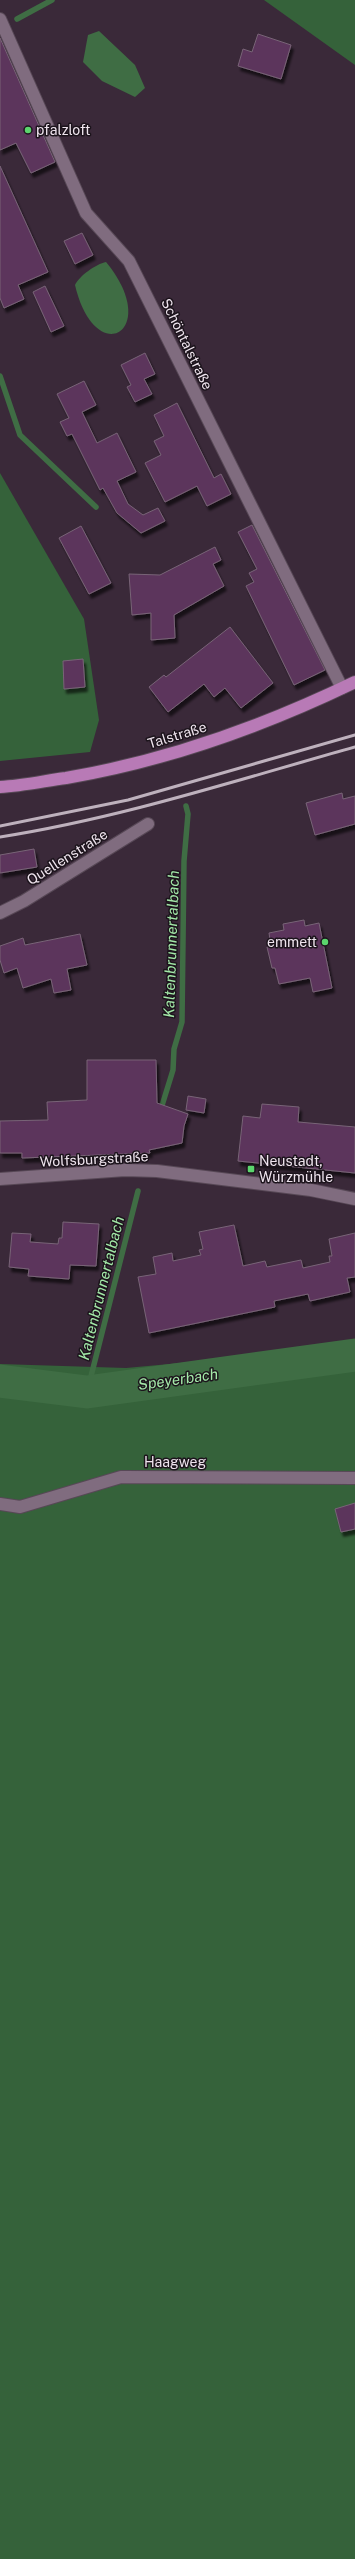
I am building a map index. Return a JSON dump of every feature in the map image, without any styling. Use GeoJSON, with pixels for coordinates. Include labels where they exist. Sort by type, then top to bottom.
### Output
{"type":"FeatureCollection","features":[{"type":"Feature","properties":{"kind":"main road","name":"Talstraße"},"geometry":{"type":"LineString","coordinates":[[0,787],[116,769],[245,729],[355,682]]}},
{"type":"Feature","properties":{"kind":"street","name":"Schöntalstraße"},"geometry":{"type":"LineString","coordinates":[[0,19],[86,214],[130,261],[342,688]]}},
{"type":"Feature","properties":{"kind":"street","name":"Quellenstraße"},"geometry":{"type":"LineString","coordinates":[[0,913],[24,901],[148,824]]}},
{"type":"Feature","properties":{"kind":"street","name":"Wolfsburgstraße"},"geometry":{"type":"LineString","coordinates":[[0,1179],[125,1170],[157,1171],[311,1190],[355,1199]]}},
{"type":"Feature","properties":{"kind":"street","name":"Haagweg"},"geometry":{"type":"LineString","coordinates":[[0,1504],[20,1507],[121,1477],[354,1478]]}},
{"type":"Feature","properties":{"kind":"shaded area"},"geometry":{"type":"Polygon","coordinates":[[[264,0],[355,0],[355,65],[264,0]]]}},
{"type":"Feature","properties":{"kind":"shaded area"},"geometry":{"type":"Polygon","coordinates":[[[99,31],[135,65],[145,88],[135,97],[102,81],[83,62],[88,35],[99,31]]]}},
{"type":"Feature","properties":{"kind":"shaded area"},"geometry":{"type":"Polygon","coordinates":[[[106,262],[122,286],[128,307],[127,322],[119,332],[109,334],[96,327],[84,312],[75,285],[88,271],[106,262]]]}},
{"type":"Feature","properties":{"kind":"shaded area"},"geometry":{"type":"Polygon","coordinates":[[[0,473],[84,619],[99,720],[90,752],[0,761],[0,473]]]}},
{"type":"Feature","properties":{"kind":"shaded area"},"geometry":{"type":"Polygon","coordinates":[[[355,1347],[355,2559],[0,2559],[0,1364],[126,1368],[355,1347]]]}},
{"type":"Feature","properties":{"kind":"building"},"geometry":{"type":"Polygon","coordinates":[[[258,34],[291,45],[281,79],[238,66],[243,49],[252,52],[258,34]]]}},
{"type":"Feature","properties":{"kind":"building","name":"pfalzloft"},"geometry":{"type":"Polygon","coordinates":[[[0,38],[55,162],[31,173],[16,143],[0,150],[0,38]]]}},
{"type":"Feature","properties":{"kind":"building"},"geometry":{"type":"Polygon","coordinates":[[[0,166],[48,272],[18,285],[24,299],[4,308],[0,298],[0,166]]]}},
{"type":"Feature","properties":{"kind":"building"},"geometry":{"type":"Polygon","coordinates":[[[82,233],[93,255],[75,264],[64,241],[82,233]]]}},
{"type":"Feature","properties":{"kind":"building"},"geometry":{"type":"Polygon","coordinates":[[[45,286],[64,326],[51,332],[33,292],[45,286]]]}},
{"type":"Feature","properties":{"kind":"building"},"geometry":{"type":"Polygon","coordinates":[[[145,353],[155,374],[144,379],[152,394],[135,402],[127,387],[131,385],[121,365],[145,353]]]}},
{"type":"Feature","properties":{"kind":"building"},"geometry":{"type":"Polygon","coordinates":[[[84,381],[96,405],[82,412],[97,443],[117,433],[136,472],[117,481],[128,504],[143,515],[158,508],[165,521],[141,533],[117,513],[103,488],[100,490],[72,434],[67,436],[60,422],[69,418],[57,394],[84,381]]]}},
{"type":"Feature","properties":{"kind":"building"},"geometry":{"type":"Polygon","coordinates":[[[177,403],[214,478],[221,474],[231,494],[207,506],[197,486],[165,502],[145,463],[161,455],[154,441],[164,436],[154,415],[177,403]]]}},
{"type":"Feature","properties":{"kind":"building"},"geometry":{"type":"Polygon","coordinates":[[[252,525],[325,670],[294,685],[246,586],[254,582],[249,573],[257,569],[238,532],[252,525]]]}},
{"type":"Feature","properties":{"kind":"building"},"geometry":{"type":"Polygon","coordinates":[[[81,526],[111,583],[89,594],[59,538],[81,526]]]}},
{"type":"Feature","properties":{"kind":"building"},"geometry":{"type":"Polygon","coordinates":[[[215,547],[221,560],[213,564],[224,586],[174,615],[175,638],[151,640],[151,613],[132,615],[129,574],[160,575],[215,547]]]}},
{"type":"Feature","properties":{"kind":"building"},"geometry":{"type":"Polygon","coordinates":[[[230,627],[273,683],[241,708],[225,688],[214,697],[204,684],[168,712],[149,687],[164,675],[166,677],[230,627]]]}},
{"type":"Feature","properties":{"kind":"building"},"geometry":{"type":"Polygon","coordinates":[[[83,659],[85,687],[64,689],[63,661],[83,659]]]}},
{"type":"Feature","properties":{"kind":"building"},"geometry":{"type":"Polygon","coordinates":[[[342,793],[343,799],[355,796],[355,824],[315,835],[306,803],[342,793]]]}},
{"type":"Feature","properties":{"kind":"building"},"geometry":{"type":"Polygon","coordinates":[[[34,849],[37,867],[0,873],[0,855],[34,849]]]}},
{"type":"Feature","properties":{"kind":"building"},"geometry":{"type":"Polygon","coordinates":[[[304,920],[305,926],[319,923],[332,988],[313,992],[310,978],[279,984],[275,968],[272,968],[267,947],[271,946],[269,933],[284,930],[283,924],[304,920]]]}},
{"type":"Feature","properties":{"kind":"building"},"geometry":{"type":"Polygon","coordinates":[[[80,934],[87,965],[67,969],[71,990],[54,993],[51,979],[23,988],[17,968],[4,973],[0,960],[0,946],[23,938],[25,945],[80,934]]]}},
{"type":"Feature","properties":{"kind":"building"},"geometry":{"type":"Polygon","coordinates":[[[87,1060],[156,1060],[157,1103],[188,1114],[184,1126],[182,1143],[149,1150],[150,1153],[22,1158],[22,1153],[0,1153],[0,1121],[48,1120],[47,1102],[87,1100],[87,1060]]]}},
{"type":"Feature","properties":{"kind":"building"},"geometry":{"type":"Polygon","coordinates":[[[188,1096],[206,1099],[204,1113],[186,1110],[188,1096]]]}},
{"type":"Feature","properties":{"kind":"building"},"geometry":{"type":"Polygon","coordinates":[[[262,1104],[299,1107],[298,1122],[355,1127],[355,1173],[238,1161],[243,1116],[260,1118],[262,1104]]]}},
{"type":"Feature","properties":{"kind":"building"},"geometry":{"type":"Polygon","coordinates":[[[63,1222],[99,1224],[96,1266],[70,1265],[69,1279],[28,1276],[29,1269],[9,1267],[12,1233],[31,1234],[30,1242],[58,1244],[59,1238],[62,1238],[63,1222]]]}},
{"type":"Feature","properties":{"kind":"building"},"geometry":{"type":"Polygon","coordinates":[[[234,1225],[243,1266],[265,1261],[267,1267],[301,1260],[303,1268],[330,1262],[329,1256],[332,1256],[329,1239],[355,1233],[355,1277],[347,1278],[350,1292],[310,1301],[308,1294],[274,1301],[275,1307],[149,1333],[138,1277],[156,1274],[153,1257],[172,1253],[173,1261],[201,1255],[199,1250],[203,1249],[199,1232],[234,1225]]]}},
{"type":"Feature","properties":{"kind":"building"},"geometry":{"type":"Polygon","coordinates":[[[355,1503],[355,1529],[341,1532],[335,1509],[355,1503]]]}},
{"type":"Feature","properties":{"kind":"waterway"},"geometry":{"type":"LineString","coordinates":[[17,19],[52,0]]}},
{"type":"Feature","properties":{"kind":"waterway","name":"Kaltenbrunnertalbach"},"geometry":{"type":"LineString","coordinates":[[0,376],[20,435],[96,507]]}},
{"type":"Feature","properties":{"kind":"waterway","name":"Kaltenbrunnertalbach"},"geometry":{"type":"LineString","coordinates":[[160,1112],[173,1070],[174,1049],[182,1022],[184,861],[188,814],[186,806]]}},
{"type":"Feature","properties":{"kind":"waterway","name":"Kaltenbrunnertalbach"},"geometry":{"type":"LineString","coordinates":[[87,1392],[138,1191]]}},
{"type":"Feature","properties":{"kind":"waterway","name":"Speyerbach"},"geometry":{"type":"LineString","coordinates":[[0,1381],[87,1392],[355,1355]]}},
{"type":"Feature","properties":{"kind":"railway"},"geometry":{"type":"LineString","coordinates":[[0,826],[128,800],[355,735]]}},
{"type":"Feature","properties":{"kind":"railway"},"geometry":{"type":"LineString","coordinates":[[0,837],[90,820],[134,809],[355,747]]}},
{"type":"Feature","properties":{"kind":"place","name":"pfalzloft"},"geometry":{"type":"Point","coordinates":[28,130]}},
{"type":"Feature","properties":{"kind":"place","name":"emmett"},"geometry":{"type":"Point","coordinates":[325,942]}},
{"type":"Feature","properties":{"kind":"place","name":"Neustadt, Würzmühle"},"geometry":{"type":"Point","coordinates":[251,1169]}}]}
